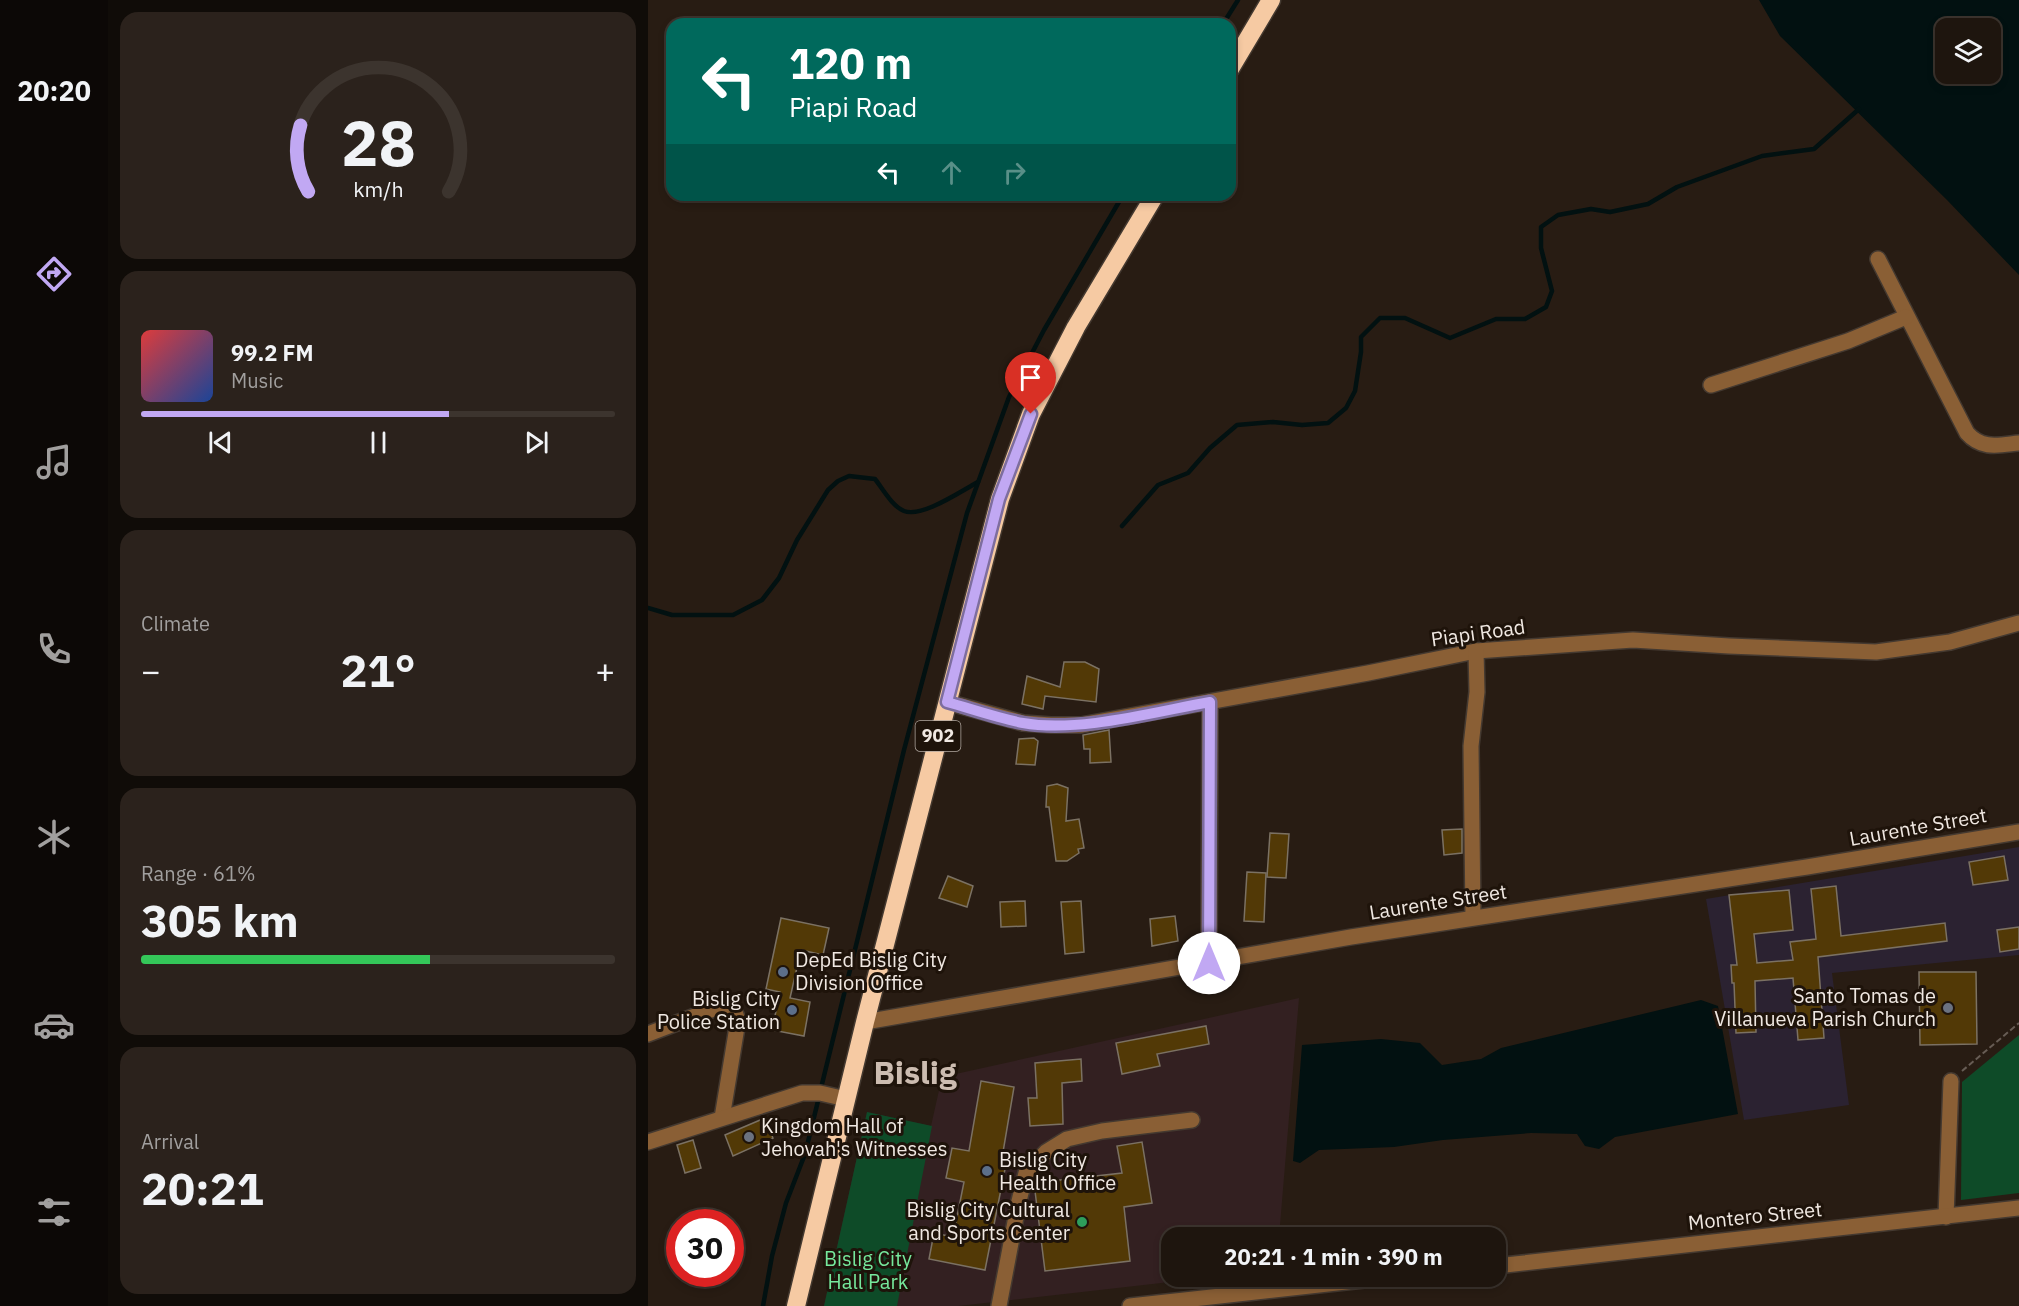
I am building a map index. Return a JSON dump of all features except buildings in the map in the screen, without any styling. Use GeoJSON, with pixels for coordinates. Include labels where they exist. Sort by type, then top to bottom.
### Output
{"type":"FeatureCollection","features":[{"type":"Feature","properties":{"kind":"highway"},"geometry":{"type":"LineString","coordinates":[[1236,59],[1271,0]]}},
{"type":"Feature","properties":{"kind":"highway","name":"902"},"geometry":{"type":"LineString","coordinates":[[796,1306],[865,1022],[999,499],[1031,414],[1076,327],[1151,201]]}},
{"type":"Feature","properties":{"kind":"street"},"geometry":{"type":"LineString","coordinates":[[1878,259],[1967,433],[1980,444],[1989,446],[2019,443]]}},
{"type":"Feature","properties":{"kind":"street"},"geometry":{"type":"LineString","coordinates":[[1711,385],[1848,341],[1906,317]]}},
{"type":"Feature","properties":{"kind":"street","name":"Piapi Road"},"geometry":{"type":"LineString","coordinates":[[947,702],[1023,723],[1081,725],[1476,651],[1633,640],[1876,652],[1950,642],[2019,623]]}},
{"type":"Feature","properties":{"kind":"street"},"geometry":{"type":"LineString","coordinates":[[1473,917],[1471,746],[1477,693],[1476,651]]}},
{"type":"Feature","properties":{"kind":"street"},"geometry":{"type":"LineString","coordinates":[[1209,963],[1210,702]]}},
{"type":"Feature","properties":{"kind":"street","name":"Laurente Street"},"geometry":{"type":"LineString","coordinates":[[865,1022],[1351,937],[2019,832]]}},
{"type":"Feature","properties":{"kind":"street"},"geometry":{"type":"LineString","coordinates":[[648,1034],[716,1008],[724,1006],[731,1008],[738,1021],[722,1118]]}},
{"type":"Feature","properties":{"kind":"street"},"geometry":{"type":"LineString","coordinates":[[1946,1217],[1951,1081]]}},
{"type":"Feature","properties":{"kind":"street"},"geometry":{"type":"LineString","coordinates":[[648,1142],[802,1093],[820,1093],[846,1100]]}},
{"type":"Feature","properties":{"kind":"street"},"geometry":{"type":"LineString","coordinates":[[999,1306],[1016,1212],[1026,1173],[1046,1152],[1067,1139],[1102,1131],[1192,1120]]}},
{"type":"Feature","properties":{"kind":"street","name":"Montero Street"},"geometry":{"type":"LineString","coordinates":[[1506,1265],[2019,1208]]}},
{"type":"Feature","properties":{"kind":"street"},"geometry":{"type":"LineString","coordinates":[[1130,1306],[1301,1287]]}},
{"type":"Feature","properties":{"kind":"path"},"geometry":{"type":"LineString","coordinates":[[1951,1081],[2019,1023]]}},
{"type":"Feature","properties":{"kind":"shaded area"},"geometry":{"type":"Polygon","coordinates":[[[1759,0],[2019,0],[2019,275],[1947,200],[1780,36],[1759,0]]]}},
{"type":"Feature","properties":{"kind":"shaded area"},"geometry":{"type":"Polygon","coordinates":[[[2019,847],[2019,955],[1832,973],[1849,1105],[1744,1120],[1706,899],[2019,847]]]}},
{"type":"Feature","properties":{"kind":"shaded area"},"geometry":{"type":"Polygon","coordinates":[[[1299,998],[1280,1227],[1161,1227],[1161,1283],[958,1306],[824,1306],[867,1112],[931,1126],[942,1077],[1299,998]]]}},
{"type":"Feature","properties":{"kind":"shaded area"},"geometry":{"type":"Polygon","coordinates":[[[1701,1000],[1718,1006],[1738,1114],[1615,1137],[1599,1149],[1585,1146],[1577,1134],[1531,1133],[1443,1140],[1394,1147],[1319,1150],[1300,1163],[1293,1161],[1302,1045],[1381,1039],[1420,1043],[1442,1065],[1481,1059],[1501,1048],[1701,1000]]]}},
{"type":"Feature","properties":{"kind":"green space"},"geometry":{"type":"Polygon","coordinates":[[[2019,1035],[2019,1193],[1961,1200],[1962,1082],[2019,1035]]]}},
{"type":"Feature","properties":{"kind":"green space","name":"Bislig City Hall Park"},"geometry":{"type":"Polygon","coordinates":[[[867,1112],[932,1126],[897,1306],[824,1306],[867,1112]]]}},
{"type":"Feature","properties":{"kind":"waterway"},"geometry":{"type":"LineString","coordinates":[[1227,18],[1238,0]]}},
{"type":"Feature","properties":{"kind":"waterway"},"geometry":{"type":"LineString","coordinates":[[1122,526],[1158,485],[1188,473],[1210,448],[1237,425],[1273,422],[1302,425],[1328,423],[1346,408],[1355,391],[1361,337],[1380,318],[1405,318],[1450,338],[1496,319],[1525,319],[1546,307],[1552,291],[1541,248],[1541,227],[1558,215],[1591,209],[1610,212],[1648,204],[1677,187],[1762,156],[1814,149],[1859,109]]}},
{"type":"Feature","properties":{"kind":"waterway"},"geometry":{"type":"LineString","coordinates":[[822,1084],[904,750],[967,513],[1009,397],[1044,330],[1119,201]]}},
{"type":"Feature","properties":{"kind":"waterway"},"geometry":{"type":"LineString","coordinates":[[648,608],[672,615],[733,615],[762,600],[779,578],[797,540],[828,490],[838,481],[849,476],[875,479],[896,505],[904,511],[912,512],[941,503],[978,482]]}},
{"type":"Feature","properties":{"kind":"waterway"},"geometry":{"type":"LineString","coordinates":[[763,1306],[772,1256],[786,1203],[805,1154],[818,1101]]}},
{"type":"Feature","properties":{"kind":"place","name":"DepEd Bislig City Division Office"},"geometry":{"type":"Point","coordinates":[783,972]}},
{"type":"Feature","properties":{"kind":"place","name":"Santo Tomas de Villanueva Parish Church"},"geometry":{"type":"Point","coordinates":[1948,1008]}},
{"type":"Feature","properties":{"kind":"place","name":"Bislig City Police Station"},"geometry":{"type":"Point","coordinates":[792,1010]}},
{"type":"Feature","properties":{"kind":"place","name":"Kingdom Hall of Jehovah's Witnesses"},"geometry":{"type":"Point","coordinates":[749,1137]}},
{"type":"Feature","properties":{"kind":"place","name":"Bislig City Health Office"},"geometry":{"type":"Point","coordinates":[987,1171]}},
{"type":"Feature","properties":{"kind":"place","name":"Bislig City Cultural and Sports Center"},"geometry":{"type":"Point","coordinates":[1082,1222]}},
{"type":"Feature","properties":{"kind":"district","name":"Bislig"},"geometry":{"type":"Point","coordinates":[915,1073]}},
{"type":"Feature","properties":{"kind":"route"},"geometry":{"type":"LineString","coordinates":[[1031,414],[999,499],[947,702],[1023,723],[1081,725],[1210,702],[1209,963]]}}]}
